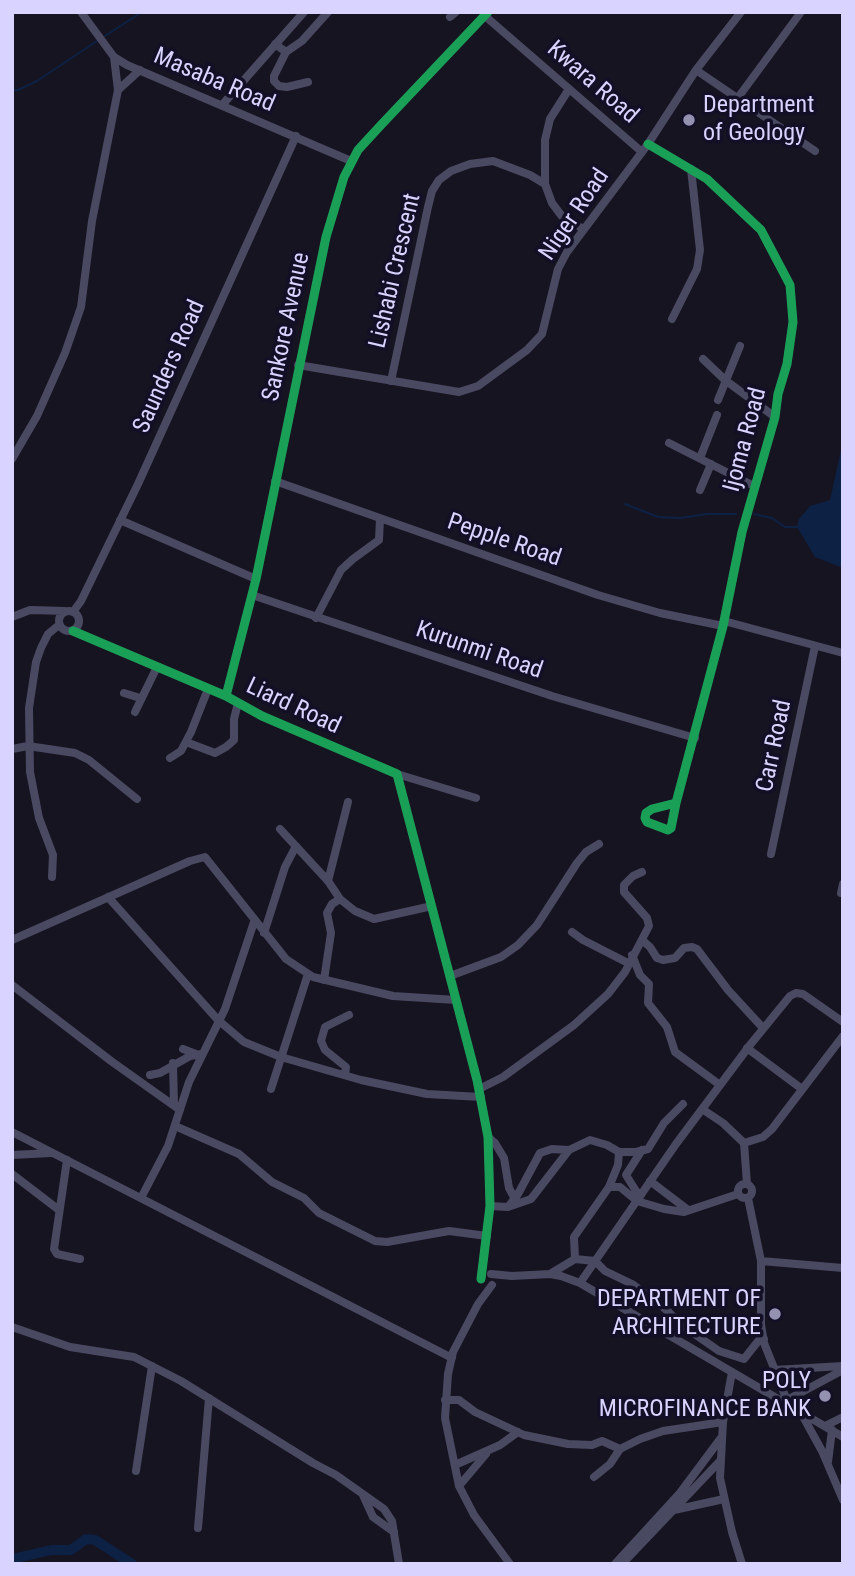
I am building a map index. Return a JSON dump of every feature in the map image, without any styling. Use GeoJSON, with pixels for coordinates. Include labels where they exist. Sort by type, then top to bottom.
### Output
{"type":"FeatureCollection","features":[{"type":"Feature","properties":{"kind":"street","name":"Masaba Road"},"geometry":{"type":"LineString","coordinates":[[81,12],[114,57],[127,65],[351,161]]}},
{"type":"Feature","properties":{"kind":"street"},"geometry":{"type":"LineString","coordinates":[[223,104],[303,12]]}},
{"type":"Feature","properties":{"kind":"street"},"geometry":{"type":"LineString","coordinates":[[308,82],[279,86],[274,81],[274,75],[286,52],[302,41],[328,12]]}},
{"type":"Feature","properties":{"kind":"street","name":"Niger Road"},"geometry":{"type":"LineString","coordinates":[[298,365],[459,392],[478,386],[527,350],[541,334],[558,269],[584,229],[649,144],[696,70],[741,12]]}},
{"type":"Feature","properties":{"kind":"street"},"geometry":{"type":"LineString","coordinates":[[737,99],[801,12]]}},
{"type":"Feature","properties":{"kind":"street","name":"Kwara Road"},"geometry":{"type":"LineString","coordinates":[[487,14],[642,152]]}},
{"type":"Feature","properties":{"kind":"street","name":"Sankore Avenue"},"geometry":{"type":"LineString","coordinates":[[226,696],[256,579],[326,237],[344,177],[351,161],[389,116],[487,14]]}},
{"type":"Feature","properties":{"kind":"street"},"geometry":{"type":"LineString","coordinates":[[275,44],[286,52]]}},
{"type":"Feature","properties":{"kind":"street"},"geometry":{"type":"LineString","coordinates":[[12,459],[37,416],[65,353],[80,307],[92,221],[117,90],[114,57]]}},
{"type":"Feature","properties":{"kind":"street"},"geometry":{"type":"LineString","coordinates":[[116,78],[127,65]]}},
{"type":"Feature","properties":{"kind":"street"},"geometry":{"type":"LineString","coordinates":[[696,70],[815,151]]}},
{"type":"Feature","properties":{"kind":"street"},"geometry":{"type":"LineString","coordinates":[[117,90],[140,71]]}},
{"type":"Feature","properties":{"kind":"street"},"geometry":{"type":"LineString","coordinates":[[569,89],[550,119],[545,141],[545,184],[552,203],[564,219],[584,229]]}},
{"type":"Feature","properties":{"kind":"street","name":"Saunders Road"},"geometry":{"type":"LineString","coordinates":[[52,877],[53,855],[39,818],[28,746],[29,708],[36,662],[48,634],[81,601],[296,136]]}},
{"type":"Feature","properties":{"kind":"street","name":"Ijoma Road"},"geometry":{"type":"LineString","coordinates":[[649,144],[707,179],[761,230],[790,285],[793,322],[775,417],[754,486],[695,738],[676,803]]}},
{"type":"Feature","properties":{"kind":"street","name":"Lishabi Crescent"},"geometry":{"type":"LineString","coordinates":[[391,381],[428,207],[432,191],[439,180],[451,171],[470,164],[494,161],[545,184]]}},
{"type":"Feature","properties":{"kind":"street"},"geometry":{"type":"LineString","coordinates":[[672,319],[697,269],[701,250],[691,169]]}},
{"type":"Feature","properties":{"kind":"street"},"geometry":{"type":"LineString","coordinates":[[718,400],[740,346]]}},
{"type":"Feature","properties":{"kind":"street"},"geometry":{"type":"LineString","coordinates":[[703,359],[775,417]]}},
{"type":"Feature","properties":{"kind":"street"},"geometry":{"type":"LineString","coordinates":[[700,458],[717,415]]}},
{"type":"Feature","properties":{"kind":"street"},"geometry":{"type":"LineString","coordinates":[[670,443],[754,486]]}},
{"type":"Feature","properties":{"kind":"street"},"geometry":{"type":"LineString","coordinates":[[700,490],[711,464]]}},
{"type":"Feature","properties":{"kind":"street","name":"Pepple Road"},"geometry":{"type":"LineString","coordinates":[[275,481],[598,595],[660,613],[723,624],[843,653]]}},
{"type":"Feature","properties":{"kind":"street"},"geometry":{"type":"LineString","coordinates":[[316,618],[341,570],[379,540],[380,519]]}},
{"type":"Feature","properties":{"kind":"street"},"geometry":{"type":"LineString","coordinates":[[120,520],[256,579]]}},
{"type":"Feature","properties":{"kind":"street","name":"Kurunmi Road"},"geometry":{"type":"LineString","coordinates":[[252,595],[552,696],[695,738]]}},
{"type":"Feature","properties":{"kind":"street"},"geometry":{"type":"LineString","coordinates":[[12,617],[30,610],[52,611],[64,617],[78,616],[79,623],[73,631]]}},
{"type":"Feature","properties":{"kind":"street","name":"Liard Road"},"geometry":{"type":"LineString","coordinates":[[64,617],[63,630],[73,631],[226,696],[262,716],[397,774],[476,798]]}},
{"type":"Feature","properties":{"kind":"street","name":"Carr Road"},"geometry":{"type":"LineString","coordinates":[[771,854],[816,646]]}},
{"type":"Feature","properties":{"kind":"street"},"geometry":{"type":"LineString","coordinates":[[135,712],[157,667]]}},
{"type":"Feature","properties":{"kind":"street"},"geometry":{"type":"LineString","coordinates":[[170,758],[181,751],[186,743],[208,689]]}},
{"type":"Feature","properties":{"kind":"street"},"geometry":{"type":"LineString","coordinates":[[124,693],[140,698]]}},
{"type":"Feature","properties":{"kind":"street"},"geometry":{"type":"LineString","coordinates":[[186,743],[215,753],[226,747],[234,740],[234,719],[238,703]]}},
{"type":"Feature","properties":{"kind":"street"},"geometry":{"type":"LineString","coordinates":[[12,749],[28,746],[75,753],[89,760],[137,799]]}},
{"type":"Feature","properties":{"kind":"street"},"geometry":{"type":"LineString","coordinates":[[397,774],[480,1093],[488,1137],[490,1206],[478,1304]]}},
{"type":"Feature","properties":{"kind":"street"},"geometry":{"type":"LineString","coordinates":[[328,881],[348,802]]}},
{"type":"Feature","properties":{"kind":"street"},"geometry":{"type":"LineString","coordinates":[[280,829],[328,881],[340,899],[355,911],[374,919],[432,906]]}},
{"type":"Feature","properties":{"kind":"street"},"geometry":{"type":"LineString","coordinates":[[450,976],[501,957],[519,945],[537,925],[577,863],[586,852],[599,844]]}},
{"type":"Feature","properties":{"kind":"street"},"geometry":{"type":"LineString","coordinates":[[264,933],[285,867],[296,846]]}},
{"type":"Feature","properties":{"kind":"street"},"geometry":{"type":"LineString","coordinates":[[12,940],[190,861],[205,857],[286,959],[308,974],[393,996],[456,1000]]}},
{"type":"Feature","properties":{"kind":"street"},"geometry":{"type":"LineString","coordinates":[[108,897],[218,1020],[244,1042],[281,1057],[427,1094],[480,1093],[574,1025],[608,994],[625,972],[649,926],[624,889],[628,880],[642,872]]}},
{"type":"Feature","properties":{"kind":"street"},"geometry":{"type":"LineString","coordinates":[[324,980],[331,933],[327,913],[332,904],[340,899]]}},
{"type":"Feature","properties":{"kind":"street"},"geometry":{"type":"LineString","coordinates":[[177,1107],[199,1054],[225,1009],[254,922]]}},
{"type":"Feature","properties":{"kind":"street"},"geometry":{"type":"LineString","coordinates":[[572,932],[603,951],[630,959],[649,984],[648,1003],[667,1027],[675,1052],[720,1085]]}},
{"type":"Feature","properties":{"kind":"street"},"geometry":{"type":"LineString","coordinates":[[642,940],[657,958],[663,960],[674,958],[684,948],[697,949],[728,990],[764,1028]]}},
{"type":"Feature","properties":{"kind":"street"},"geometry":{"type":"LineString","coordinates":[[271,1089],[308,974]]}},
{"type":"Feature","properties":{"kind":"street"},"geometry":{"type":"LineString","coordinates":[[12,985],[111,1061],[177,1107]]}},
{"type":"Feature","properties":{"kind":"street"},"geometry":{"type":"LineString","coordinates":[[580,1283],[747,1048],[790,996],[803,994],[843,1022]]}},
{"type":"Feature","properties":{"kind":"street"},"geometry":{"type":"LineString","coordinates":[[345,1075],[346,1067],[324,1050],[320,1041],[326,1027],[349,1015]]}},
{"type":"Feature","properties":{"kind":"street"},"geometry":{"type":"LineString","coordinates":[[744,1143],[763,1138],[772,1129],[843,1036]]}},
{"type":"Feature","properties":{"kind":"street"},"geometry":{"type":"LineString","coordinates":[[747,1048],[802,1089]]}},
{"type":"Feature","properties":{"kind":"street"},"geometry":{"type":"LineString","coordinates":[[183,1049],[199,1054]]}},
{"type":"Feature","properties":{"kind":"street"},"geometry":{"type":"LineString","coordinates":[[150,1075],[160,1073],[173,1061],[199,1054]]}},
{"type":"Feature","properties":{"kind":"street"},"geometry":{"type":"LineString","coordinates":[[141,1198],[168,1146],[175,1126],[177,1107],[173,1061]]}},
{"type":"Feature","properties":{"kind":"street"},"geometry":{"type":"LineString","coordinates":[[490,1206],[508,1207],[531,1199],[569,1150],[590,1140],[619,1152],[648,1149],[664,1123],[682,1104]]}},
{"type":"Feature","properties":{"kind":"street"},"geometry":{"type":"LineString","coordinates":[[702,1110],[723,1123],[744,1143],[747,1184],[752,1192],[748,1198],[761,1261],[761,1324],[774,1370],[788,1402]]}},
{"type":"Feature","properties":{"kind":"street"},"geometry":{"type":"LineString","coordinates":[[175,1126],[217,1142],[239,1154],[272,1182],[304,1198],[319,1213],[375,1241],[387,1242],[449,1231],[487,1236]]}},
{"type":"Feature","properties":{"kind":"street"},"geometry":{"type":"LineString","coordinates":[[12,1132],[452,1358]]}},
{"type":"Feature","properties":{"kind":"street"},"geometry":{"type":"LineString","coordinates":[[488,1137],[504,1158],[509,1188],[514,1199]]}},
{"type":"Feature","properties":{"kind":"street"},"geometry":{"type":"LineString","coordinates":[[508,1207],[540,1153],[552,1149],[569,1150]]}},
{"type":"Feature","properties":{"kind":"street"},"geometry":{"type":"LineString","coordinates":[[639,1198],[626,1175],[642,1150]]}},
{"type":"Feature","properties":{"kind":"street"},"geometry":{"type":"LineString","coordinates":[[575,1259],[574,1237],[609,1187],[618,1165],[619,1152]]}},
{"type":"Feature","properties":{"kind":"street"},"geometry":{"type":"LineString","coordinates":[[12,1155],[54,1153]]}},
{"type":"Feature","properties":{"kind":"street"},"geometry":{"type":"LineString","coordinates":[[67,1160],[54,1252],[80,1259]]}},
{"type":"Feature","properties":{"kind":"street"},"geometry":{"type":"LineString","coordinates":[[12,1174],[59,1210]]}},
{"type":"Feature","properties":{"kind":"street"},"geometry":{"type":"LineString","coordinates":[[650,1181],[688,1210]]}},
{"type":"Feature","properties":{"kind":"street"},"geometry":{"type":"LineString","coordinates":[[738,1194],[738,1187],[747,1184]]}},
{"type":"Feature","properties":{"kind":"street"},"geometry":{"type":"LineString","coordinates":[[609,1187],[620,1187],[664,1209],[688,1210],[738,1194]]}},
{"type":"Feature","properties":{"kind":"street"},"geometry":{"type":"LineString","coordinates":[[738,1194],[748,1198]]}},
{"type":"Feature","properties":{"kind":"street"},"geometry":{"type":"LineString","coordinates":[[485,1255],[492,1279],[452,1358],[445,1399],[445,1419],[459,1486],[474,1515],[510,1564]]}},
{"type":"Feature","properties":{"kind":"street"},"geometry":{"type":"LineString","coordinates":[[550,1274],[575,1259],[588,1258],[605,1271],[632,1284],[660,1304],[683,1326],[719,1351],[744,1359],[759,1340],[764,1339]]}},
{"type":"Feature","properties":{"kind":"street"},"geometry":{"type":"LineString","coordinates":[[761,1261],[843,1268]]}},
{"type":"Feature","properties":{"kind":"street"},"geometry":{"type":"LineString","coordinates":[[481,1280],[486,1286],[492,1279],[550,1274],[580,1283],[788,1402],[843,1437]]}},
{"type":"Feature","properties":{"kind":"street"},"geometry":{"type":"LineString","coordinates":[[12,1326],[70,1347],[123,1354],[152,1366],[336,1475],[384,1509],[392,1521],[399,1564]]}},
{"type":"Feature","properties":{"kind":"street"},"geometry":{"type":"LineString","coordinates":[[136,1471],[152,1366]]}},
{"type":"Feature","properties":{"kind":"street"},"geometry":{"type":"LineString","coordinates":[[774,1370],[843,1368]]}},
{"type":"Feature","properties":{"kind":"street"},"geometry":{"type":"LineString","coordinates":[[788,1402],[843,1368]]}},
{"type":"Feature","properties":{"kind":"street"},"geometry":{"type":"LineString","coordinates":[[732,1372],[723,1422],[720,1478],[742,1564]]}},
{"type":"Feature","properties":{"kind":"street"},"geometry":{"type":"LineString","coordinates":[[198,1528],[209,1398]]}},
{"type":"Feature","properties":{"kind":"street"},"geometry":{"type":"LineString","coordinates":[[445,1399],[459,1400],[475,1412],[518,1432],[568,1444],[592,1445],[602,1441],[620,1449]]}},
{"type":"Feature","properties":{"kind":"street"},"geometry":{"type":"LineString","coordinates":[[799,1409],[843,1500]]}},
{"type":"Feature","properties":{"kind":"street"},"geometry":{"type":"LineString","coordinates":[[828,1428],[843,1417]]}},
{"type":"Feature","properties":{"kind":"street"},"geometry":{"type":"LineString","coordinates":[[594,1477],[610,1464],[620,1449],[640,1439],[663,1431],[723,1422]]}},
{"type":"Feature","properties":{"kind":"street"},"geometry":{"type":"LineString","coordinates":[[828,1428],[828,1465]]}},
{"type":"Feature","properties":{"kind":"street"},"geometry":{"type":"LineString","coordinates":[[455,1465],[504,1443],[518,1432]]}},
{"type":"Feature","properties":{"kind":"street"},"geometry":{"type":"LineString","coordinates":[[615,1564],[680,1493],[722,1437]]}},
{"type":"Feature","properties":{"kind":"street"},"geometry":{"type":"LineString","coordinates":[[459,1486],[486,1451]]}},
{"type":"Feature","properties":{"kind":"street"},"geometry":{"type":"LineString","coordinates":[[623,1564],[720,1461]]}},
{"type":"Feature","properties":{"kind":"street"},"geometry":{"type":"LineString","coordinates":[[674,1510],[724,1499]]}},
{"type":"Feature","properties":{"kind":"water"},"geometry":{"type":"Polygon","coordinates":[[[843,441],[843,568],[815,557],[797,527],[799,519],[810,506],[830,500],[843,441]]]}},
{"type":"Feature","properties":{"kind":"waterway"},"geometry":{"type":"LineString","coordinates":[[105,36],[142,12]]}},
{"type":"Feature","properties":{"kind":"waterway"},"geometry":{"type":"LineString","coordinates":[[12,90],[37,81],[97,41]]}},
{"type":"Feature","properties":{"kind":"waterway"},"geometry":{"type":"LineString","coordinates":[[625,504],[658,517],[736,514]]}},
{"type":"Feature","properties":{"kind":"waterway"},"geometry":{"type":"LineString","coordinates":[[754,514],[772,518],[785,527],[798,527]]}},
{"type":"Feature","properties":{"kind":"waterway"},"geometry":{"type":"LineString","coordinates":[[12,1559],[51,1550],[71,1550],[86,1539],[95,1540],[132,1564]]}},
{"type":"Feature","properties":{"kind":"cycle path"},"geometry":{"type":"LineString","coordinates":[[226,696],[256,579],[326,237],[344,177],[358,150],[488,12]]}},
{"type":"Feature","properties":{"kind":"cycle path"},"geometry":{"type":"LineString","coordinates":[[648,144],[707,179],[761,230],[790,285],[793,322],[775,417],[742,532],[723,626],[676,803],[652,809],[646,813],[647,822],[668,830],[671,828],[676,803]]}},
{"type":"Feature","properties":{"kind":"cycle path"},"geometry":{"type":"LineString","coordinates":[[73,631],[226,696],[262,716],[397,774],[477,1080],[488,1137],[490,1206],[481,1279]]}},
{"type":"Feature","properties":{"kind":"place","name":"Department of Geology"},"geometry":{"type":"Point","coordinates":[689,120]}},
{"type":"Feature","properties":{"kind":"place","name":"DEPARTMENT OF ARCHITECTURE"},"geometry":{"type":"Point","coordinates":[775,1314]}},
{"type":"Feature","properties":{"kind":"place","name":"POLY MICROFINANCE BANK"},"geometry":{"type":"Point","coordinates":[825,1396]}}]}
